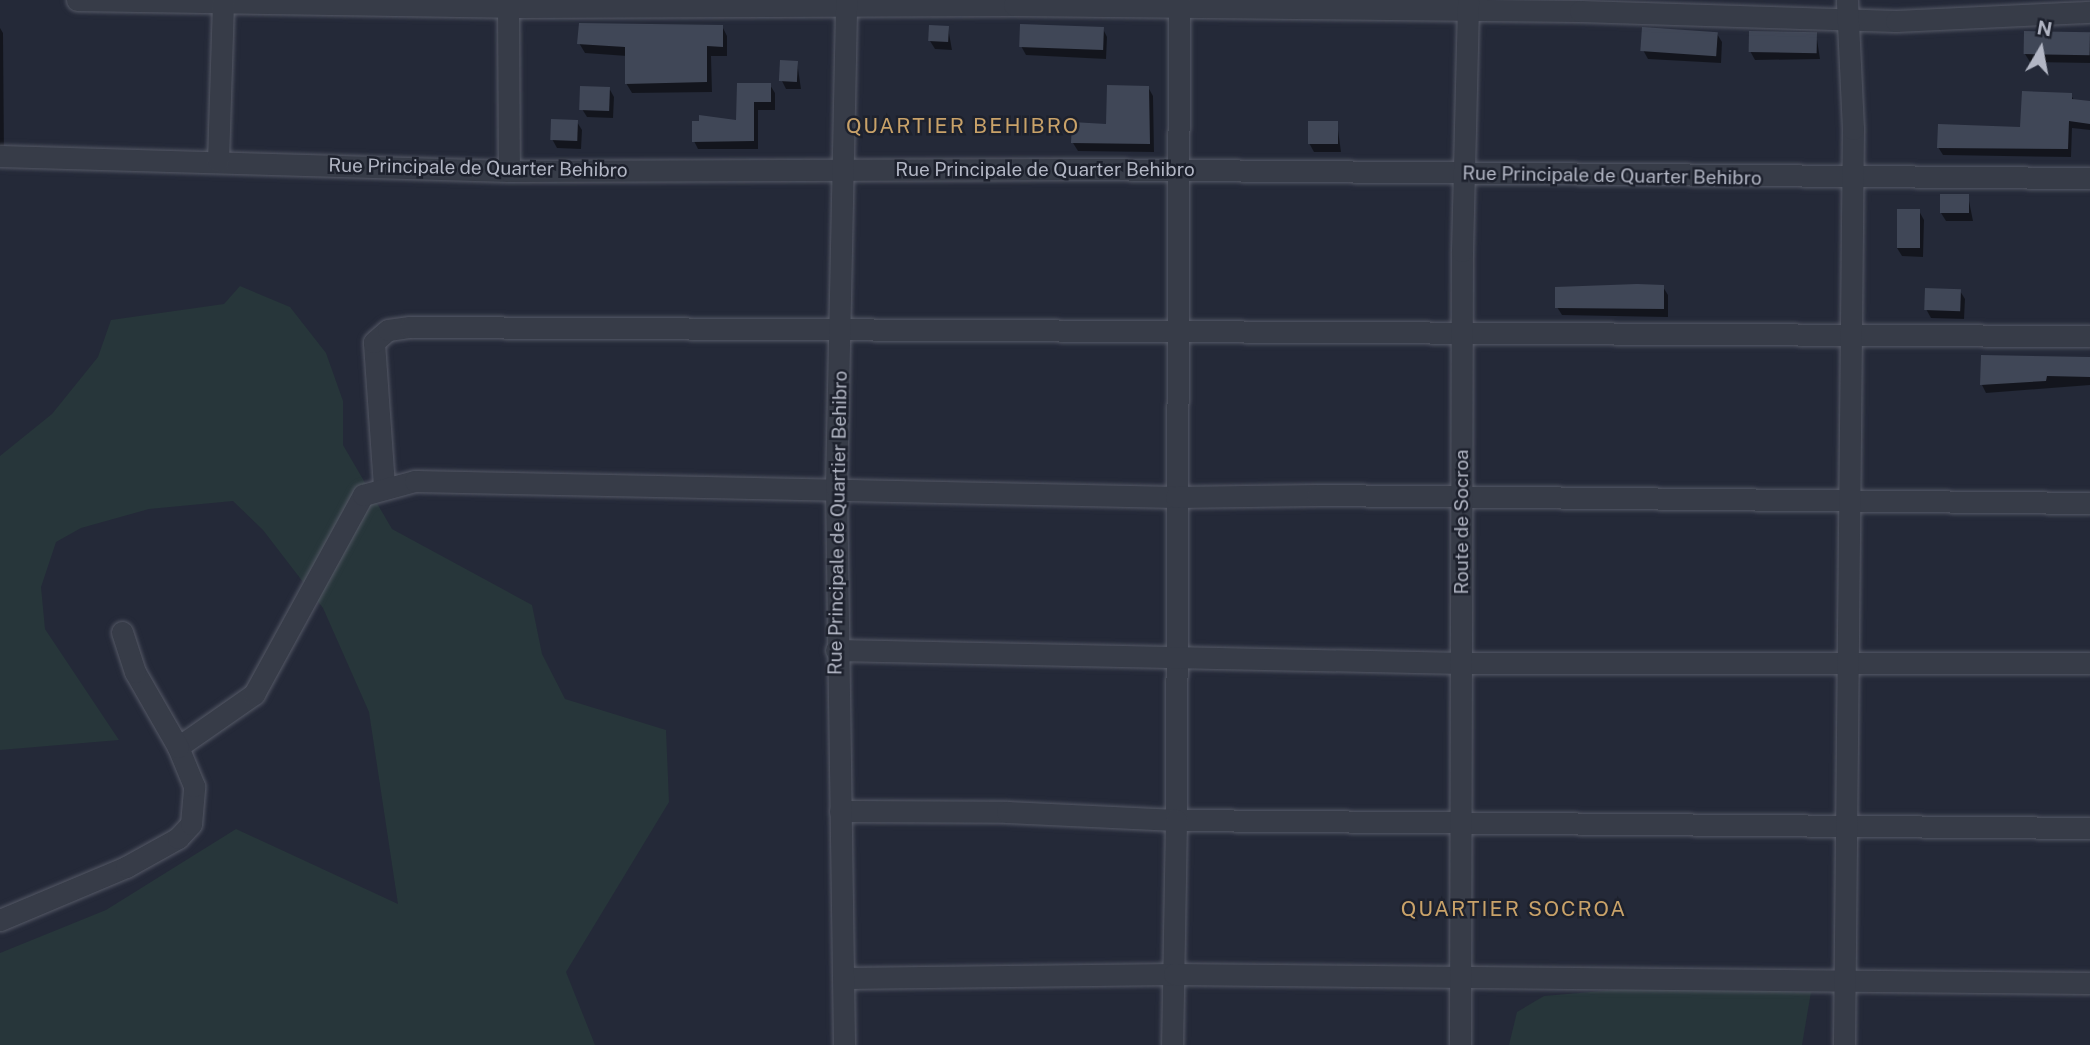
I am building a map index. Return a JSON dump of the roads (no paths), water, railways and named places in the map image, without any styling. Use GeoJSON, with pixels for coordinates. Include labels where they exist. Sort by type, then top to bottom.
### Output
{"type":"FeatureCollection","features":[{"type":"Feature","properties":{"kind":"street"},"geometry":{"type":"LineString","coordinates":[[77,0],[508,4],[1178,3],[1847,9],[1930,21],[2090,12]]}},
{"type":"Feature","properties":{"kind":"street"},"geometry":{"type":"LineString","coordinates":[[218,161],[223,1]]}},
{"type":"Feature","properties":{"kind":"street","name":"Rue Principale de Quartier Behibro"},"geometry":{"type":"LineString","coordinates":[[844,1045],[836,650],[836,487],[845,170],[846,3]]}},
{"type":"Feature","properties":{"kind":"street"},"geometry":{"type":"LineString","coordinates":[[1172,1045],[1177,820],[1174,659],[1179,333],[1178,3]]}},
{"type":"Feature","properties":{"kind":"street"},"geometry":{"type":"LineString","coordinates":[[508,4],[509,171]]}},
{"type":"Feature","properties":{"kind":"street","name":"Route de Socroa"},"geometry":{"type":"LineString","coordinates":[[1460,1045],[1463,819],[1462,335],[1468,6]]}},
{"type":"Feature","properties":{"kind":"street"},"geometry":{"type":"LineString","coordinates":[[1844,1045],[1852,338],[1852,179],[1847,9]]}},
{"type":"Feature","properties":{"kind":"street","name":"Rue Principale de Quarter Behibro"},"geometry":{"type":"LineString","coordinates":[[0,156],[509,171],[1178,170],[1852,179],[2090,178]]}},
{"type":"Feature","properties":{"kind":"street"},"geometry":{"type":"LineString","coordinates":[[384,486],[373,363],[374,342],[388,330],[490,326],[1852,338],[2090,336]]}},
{"type":"Feature","properties":{"kind":"street"},"geometry":{"type":"LineString","coordinates":[[178,747],[254,694],[352,508],[363,495],[384,486],[415,481],[836,487],[1176,498],[2090,503]]}},
{"type":"Feature","properties":{"kind":"street"},"geometry":{"type":"LineString","coordinates":[[0,920],[126,867],[178,838],[191,824],[195,806],[194,786],[178,747],[135,672],[122,632]]}},
{"type":"Feature","properties":{"kind":"street"},"geometry":{"type":"LineString","coordinates":[[836,650],[1462,663],[2090,663]]}},
{"type":"Feature","properties":{"kind":"street"},"geometry":{"type":"LineString","coordinates":[[840,811],[1007,812],[1177,820],[1463,819],[2090,828]]}},
{"type":"Feature","properties":{"kind":"street"},"geometry":{"type":"LineString","coordinates":[[844,978],[1174,974],[2090,984]]}},
{"type":"Feature","properties":{"kind":"district","name":"QUARTIER BEHIBRO"},"geometry":{"type":"Point","coordinates":[963,126]}},
{"type":"Feature","properties":{"kind":"district","name":"QUARTIER SOCROA"},"geometry":{"type":"Point","coordinates":[1514,909]}}]}
